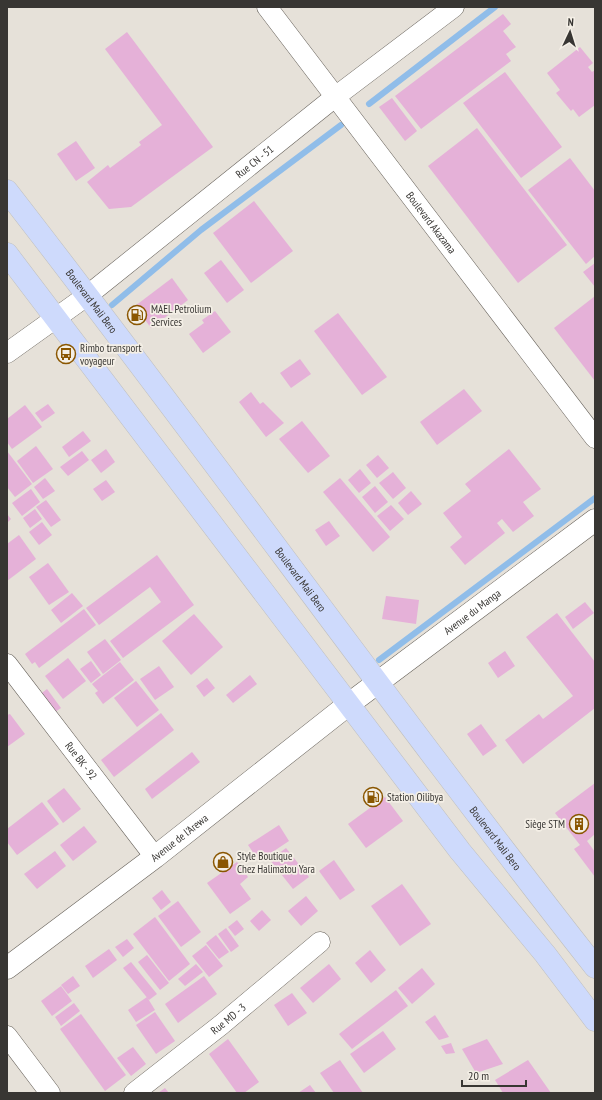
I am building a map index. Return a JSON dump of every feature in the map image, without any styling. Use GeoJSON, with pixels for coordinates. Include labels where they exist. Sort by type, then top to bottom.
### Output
{"type":"FeatureCollection","features":[{"type":"Feature","properties":{"kind":"main road","name":"Boulevard Mali Bero"},"geometry":{"type":"LineString","coordinates":[[7,191],[88,295],[486,828],[595,967]]}},
{"type":"Feature","properties":{"kind":"main road"},"geometry":{"type":"LineString","coordinates":[[7,254],[460,851],[545,954],[595,1020]]}},
{"type":"Feature","properties":{"kind":"street","name":"Boulevard Akazama"},"geometry":{"type":"LineString","coordinates":[[267,7],[595,438]]}},
{"type":"Feature","properties":{"kind":"street","name":"Rue CN - 51"},"geometry":{"type":"LineString","coordinates":[[7,353],[88,295],[335,97],[454,7]]}},
{"type":"Feature","properties":{"kind":"street","name":"Avenue du Manga"},"geometry":{"type":"LineString","coordinates":[[349,704],[595,520]]}},
{"type":"Feature","properties":{"kind":"street","name":"Rue BK - 92"},"geometry":{"type":"LineString","coordinates":[[7,664],[155,857]]}},
{"type":"Feature","properties":{"kind":"street","name":"Avenue de l'Arewa"},"geometry":{"type":"LineString","coordinates":[[7,968],[155,857],[349,704]]}},
{"type":"Feature","properties":{"kind":"street","name":"Rue MD - 3"},"geometry":{"type":"LineString","coordinates":[[134,1093],[221,1025],[320,942]]}},
{"type":"Feature","properties":{"kind":"street"},"geometry":{"type":"LineString","coordinates":[[7,1036],[50,1093]]}},
{"type":"Feature","properties":{"kind":"building"},"geometry":{"type":"Polygon","coordinates":[[[503,14],[511,24],[503,31],[516,47],[506,54],[511,61],[421,129],[395,96],[503,14]]]}},
{"type":"Feature","properties":{"kind":"building"},"geometry":{"type":"Polygon","coordinates":[[[127,32],[213,147],[131,207],[109,209],[87,182],[108,165],[110,168],[141,145],[139,142],[162,125],[105,49],[127,32]]]}},
{"type":"Feature","properties":{"kind":"building"},"geometry":{"type":"Polygon","coordinates":[[[580,47],[593,63],[588,67],[592,72],[595,70],[595,105],[579,117],[573,109],[571,111],[556,93],[560,90],[547,73],[580,47]]]}},
{"type":"Feature","properties":{"kind":"building"},"geometry":{"type":"Polygon","coordinates":[[[505,72],[562,147],[521,178],[463,103],[505,72]]]}},
{"type":"Feature","properties":{"kind":"building"},"geometry":{"type":"Polygon","coordinates":[[[392,98],[417,131],[405,141],[379,107],[392,98]]]}},
{"type":"Feature","properties":{"kind":"building"},"geometry":{"type":"Polygon","coordinates":[[[477,128],[567,245],[518,283],[428,166],[477,128]]]}},
{"type":"Feature","properties":{"kind":"building"},"geometry":{"type":"Polygon","coordinates":[[[76,141],[95,168],[76,181],[57,154],[76,141]]]}},
{"type":"Feature","properties":{"kind":"building"},"geometry":{"type":"Polygon","coordinates":[[[570,158],[595,191],[595,256],[586,264],[528,190],[570,158]]]}},
{"type":"Feature","properties":{"kind":"building"},"geometry":{"type":"Polygon","coordinates":[[[254,201],[293,251],[251,283],[213,233],[254,201]]]}},
{"type":"Feature","properties":{"kind":"building"},"geometry":{"type":"Polygon","coordinates":[[[221,260],[244,290],[227,303],[204,273],[221,260]]]}},
{"type":"Feature","properties":{"kind":"building"},"geometry":{"type":"Polygon","coordinates":[[[595,263],[595,287],[583,272],[595,263]]]}},
{"type":"Feature","properties":{"kind":"building"},"geometry":{"type":"Polygon","coordinates":[[[172,278],[188,300],[151,328],[135,306],[172,278]]]}},
{"type":"Feature","properties":{"kind":"building"},"geometry":{"type":"Polygon","coordinates":[[[595,296],[595,381],[554,328],[595,296]]]}},
{"type":"Feature","properties":{"kind":"building"},"geometry":{"type":"Polygon","coordinates":[[[215,311],[231,332],[203,353],[189,334],[204,323],[202,320],[215,311]]]}},
{"type":"Feature","properties":{"kind":"building"},"geometry":{"type":"Polygon","coordinates":[[[338,313],[387,377],[362,395],[314,331],[338,313]]]}},
{"type":"Feature","properties":{"kind":"building"},"geometry":{"type":"Polygon","coordinates":[[[300,359],[311,374],[291,388],[280,373],[300,359]]]}},
{"type":"Feature","properties":{"kind":"building"},"geometry":{"type":"Polygon","coordinates":[[[464,389],[482,411],[437,445],[420,422],[464,389]]]}},
{"type":"Feature","properties":{"kind":"building"},"geometry":{"type":"Polygon","coordinates":[[[251,392],[260,404],[263,402],[284,423],[266,437],[239,402],[251,392]]]}},
{"type":"Feature","properties":{"kind":"building"},"geometry":{"type":"Polygon","coordinates":[[[48,404],[55,413],[42,422],[35,413],[48,404]]]}},
{"type":"Feature","properties":{"kind":"building"},"geometry":{"type":"Polygon","coordinates":[[[25,405],[42,427],[12,449],[7,442],[7,419],[25,405]]]}},
{"type":"Feature","properties":{"kind":"building"},"geometry":{"type":"Polygon","coordinates":[[[302,421],[330,456],[308,473],[279,439],[302,421]]]}},
{"type":"Feature","properties":{"kind":"building"},"geometry":{"type":"Polygon","coordinates":[[[83,431],[91,441],[69,457],[62,447],[83,431]]]}},
{"type":"Feature","properties":{"kind":"building"},"geometry":{"type":"Polygon","coordinates":[[[36,446],[53,469],[33,483],[17,461],[36,446]]]}},
{"type":"Feature","properties":{"kind":"building"},"geometry":{"type":"Polygon","coordinates":[[[106,449],[115,462],[101,473],[91,460],[106,449]]]}},
{"type":"Feature","properties":{"kind":"building"},"geometry":{"type":"Polygon","coordinates":[[[509,449],[541,489],[523,502],[534,516],[513,532],[502,519],[497,523],[505,533],[465,565],[450,547],[462,537],[443,513],[471,491],[465,484],[509,449]]]}},
{"type":"Feature","properties":{"kind":"building"},"geometry":{"type":"Polygon","coordinates":[[[7,451],[32,484],[15,497],[7,487],[7,451]]]}},
{"type":"Feature","properties":{"kind":"building"},"geometry":{"type":"Polygon","coordinates":[[[82,451],[89,460],[68,476],[60,467],[82,451]]]}},
{"type":"Feature","properties":{"kind":"building"},"geometry":{"type":"Polygon","coordinates":[[[378,455],[389,468],[377,478],[366,465],[378,455]]]}},
{"type":"Feature","properties":{"kind":"building"},"geometry":{"type":"Polygon","coordinates":[[[360,469],[371,483],[359,493],[348,480],[360,469]]]}},
{"type":"Feature","properties":{"kind":"building"},"geometry":{"type":"Polygon","coordinates":[[[393,472],[406,488],[393,499],[379,483],[393,472]]]}},
{"type":"Feature","properties":{"kind":"building"},"geometry":{"type":"Polygon","coordinates":[[[45,478],[55,491],[43,499],[34,487],[45,478]]]}},
{"type":"Feature","properties":{"kind":"building"},"geometry":{"type":"Polygon","coordinates":[[[340,478],[390,537],[373,552],[323,492],[340,478]]]}},
{"type":"Feature","properties":{"kind":"building"},"geometry":{"type":"Polygon","coordinates":[[[106,480],[115,492],[102,501],[93,489],[106,480]]]}},
{"type":"Feature","properties":{"kind":"building"},"geometry":{"type":"Polygon","coordinates":[[[375,486],[388,502],[375,513],[362,497],[375,486]]]}},
{"type":"Feature","properties":{"kind":"building"},"geometry":{"type":"Polygon","coordinates":[[[31,489],[40,502],[22,516],[12,503],[31,489]]]}},
{"type":"Feature","properties":{"kind":"building"},"geometry":{"type":"Polygon","coordinates":[[[411,491],[422,504],[408,515],[398,503],[411,491]]]}},
{"type":"Feature","properties":{"kind":"building"},"geometry":{"type":"Polygon","coordinates":[[[46,500],[61,520],[51,527],[36,507],[46,500]]]}},
{"type":"Feature","properties":{"kind":"building"},"geometry":{"type":"Polygon","coordinates":[[[391,505],[404,519],[390,531],[377,516],[391,505]]]}},
{"type":"Feature","properties":{"kind":"building"},"geometry":{"type":"Polygon","coordinates":[[[35,509],[42,519],[30,528],[23,518],[35,509]]]}},
{"type":"Feature","properties":{"kind":"building"},"geometry":{"type":"Polygon","coordinates":[[[7,514],[11,519],[7,523],[7,514]]]}},
{"type":"Feature","properties":{"kind":"building"},"geometry":{"type":"Polygon","coordinates":[[[329,521],[340,536],[326,546],[315,530],[329,521]]]}},
{"type":"Feature","properties":{"kind":"building"},"geometry":{"type":"Polygon","coordinates":[[[42,522],[52,535],[39,545],[29,532],[42,522]]]}},
{"type":"Feature","properties":{"kind":"building"},"geometry":{"type":"Polygon","coordinates":[[[19,535],[36,559],[7,581],[7,544],[19,535]]]}},
{"type":"Feature","properties":{"kind":"building"},"geometry":{"type":"Polygon","coordinates":[[[157,555],[194,605],[123,658],[110,641],[161,602],[150,587],[99,625],[86,608],[157,555]]]}},
{"type":"Feature","properties":{"kind":"building"},"geometry":{"type":"Polygon","coordinates":[[[48,563],[69,592],[49,605],[29,577],[48,563]]]}},
{"type":"Feature","properties":{"kind":"building"},"geometry":{"type":"Polygon","coordinates":[[[72,593],[83,606],[61,623],[51,610],[72,593]]]}},
{"type":"Feature","properties":{"kind":"building"},"geometry":{"type":"Polygon","coordinates":[[[386,596],[419,600],[416,624],[382,619],[386,596]]]}},
{"type":"Feature","properties":{"kind":"building"},"geometry":{"type":"Polygon","coordinates":[[[585,602],[594,613],[573,629],[565,617],[585,602]]]}},
{"type":"Feature","properties":{"kind":"building"},"geometry":{"type":"Polygon","coordinates":[[[84,609],[96,625],[39,668],[35,662],[32,664],[25,654],[84,609]]]}},
{"type":"Feature","properties":{"kind":"building"},"geometry":{"type":"Polygon","coordinates":[[[557,613],[595,662],[595,708],[523,764],[505,740],[539,714],[543,719],[573,696],[526,637],[557,613]]]}},
{"type":"Feature","properties":{"kind":"building"},"geometry":{"type":"Polygon","coordinates":[[[194,614],[223,647],[191,675],[162,641],[194,614]]]}},
{"type":"Feature","properties":{"kind":"building"},"geometry":{"type":"Polygon","coordinates":[[[105,639],[121,660],[103,674],[87,652],[105,639]]]}},
{"type":"Feature","properties":{"kind":"building"},"geometry":{"type":"Polygon","coordinates":[[[505,651],[515,666],[498,678],[488,663],[505,651]]]}},
{"type":"Feature","properties":{"kind":"building"},"geometry":{"type":"Polygon","coordinates":[[[68,658],[86,681],[63,699],[45,676],[68,658]]]}},
{"type":"Feature","properties":{"kind":"building"},"geometry":{"type":"Polygon","coordinates":[[[91,661],[101,675],[91,683],[80,669],[91,661]]]}},
{"type":"Feature","properties":{"kind":"building"},"geometry":{"type":"Polygon","coordinates":[[[120,662],[134,680],[103,704],[95,693],[98,691],[92,684],[120,662]]]}},
{"type":"Feature","properties":{"kind":"building"},"geometry":{"type":"Polygon","coordinates":[[[159,666],[174,687],[155,700],[140,679],[159,666]]]}},
{"type":"Feature","properties":{"kind":"building"},"geometry":{"type":"Polygon","coordinates":[[[250,675],[257,684],[233,703],[226,695],[250,675]]]}},
{"type":"Feature","properties":{"kind":"building"},"geometry":{"type":"Polygon","coordinates":[[[207,678],[215,688],[204,697],[196,686],[207,678]]]}},
{"type":"Feature","properties":{"kind":"building"},"geometry":{"type":"Polygon","coordinates":[[[136,681],[159,710],[137,727],[114,698],[136,681]]]}},
{"type":"Feature","properties":{"kind":"building"},"geometry":{"type":"Polygon","coordinates":[[[47,689],[61,708],[52,714],[38,696],[47,689]]]}},
{"type":"Feature","properties":{"kind":"building"},"geometry":{"type":"Polygon","coordinates":[[[161,713],[174,730],[114,777],[101,760],[161,713]]]}},
{"type":"Feature","properties":{"kind":"building"},"geometry":{"type":"Polygon","coordinates":[[[10,714],[25,734],[7,747],[7,715],[10,714]]]}},
{"type":"Feature","properties":{"kind":"building"},"geometry":{"type":"Polygon","coordinates":[[[481,724],[497,746],[483,756],[467,734],[481,724]]]}},
{"type":"Feature","properties":{"kind":"building"},"geometry":{"type":"Polygon","coordinates":[[[192,752],[200,762],[152,799],[145,789],[192,752]]]}},
{"type":"Feature","properties":{"kind":"building","name":"Siège STM"},"geometry":{"type":"Polygon","coordinates":[[[595,783],[595,834],[587,841],[595,852],[595,877],[574,849],[580,845],[555,813],[595,783]]]}},
{"type":"Feature","properties":{"kind":"building"},"geometry":{"type":"Polygon","coordinates":[[[64,788],[81,809],[63,823],[47,801],[64,788]]]}},
{"type":"Feature","properties":{"kind":"building"},"geometry":{"type":"Polygon","coordinates":[[[385,797],[403,821],[366,848],[348,824],[385,797]]]}},
{"type":"Feature","properties":{"kind":"building"},"geometry":{"type":"Polygon","coordinates":[[[42,802],[59,824],[17,855],[7,842],[7,829],[42,802]]]}},
{"type":"Feature","properties":{"kind":"building"},"geometry":{"type":"Polygon","coordinates":[[[279,825],[289,841],[259,861],[248,845],[279,825]]]}},
{"type":"Feature","properties":{"kind":"building"},"geometry":{"type":"Polygon","coordinates":[[[84,826],[97,842],[73,861],[60,845],[84,826]]]}},
{"type":"Feature","properties":{"kind":"building"},"geometry":{"type":"Polygon","coordinates":[[[286,848],[309,877],[293,889],[270,860],[286,848]]]}},
{"type":"Feature","properties":{"kind":"building"},"geometry":{"type":"Polygon","coordinates":[[[55,851],[66,866],[37,889],[24,874],[55,851]]]}},
{"type":"Feature","properties":{"kind":"building"},"geometry":{"type":"Polygon","coordinates":[[[334,860],[355,890],[340,900],[319,871],[334,860]]]}},
{"type":"Feature","properties":{"kind":"building"},"geometry":{"type":"Polygon","coordinates":[[[237,862],[248,877],[240,884],[251,899],[230,914],[207,883],[237,862]]]}},
{"type":"Feature","properties":{"kind":"building"},"geometry":{"type":"Polygon","coordinates":[[[402,884],[431,924],[400,946],[371,906],[402,884]]]}},
{"type":"Feature","properties":{"kind":"building"},"geometry":{"type":"Polygon","coordinates":[[[162,890],[171,902],[161,910],[152,898],[162,890]]]}},
{"type":"Feature","properties":{"kind":"building"},"geometry":{"type":"Polygon","coordinates":[[[306,896],[318,911],[301,926],[288,911],[306,896]]]}},
{"type":"Feature","properties":{"kind":"building"},"geometry":{"type":"Polygon","coordinates":[[[178,901],[201,932],[181,947],[158,916],[178,901]]]}},
{"type":"Feature","properties":{"kind":"building"},"geometry":{"type":"Polygon","coordinates":[[[262,910],[271,920],[259,931],[250,921],[262,910]]]}},
{"type":"Feature","properties":{"kind":"building"},"geometry":{"type":"Polygon","coordinates":[[[155,917],[190,964],[169,981],[133,934],[155,917]]]}},
{"type":"Feature","properties":{"kind":"building"},"geometry":{"type":"Polygon","coordinates":[[[237,920],[244,929],[235,936],[228,927],[237,920]]]}},
{"type":"Feature","properties":{"kind":"building"},"geometry":{"type":"Polygon","coordinates":[[[226,928],[239,946],[231,952],[218,934],[226,928]]]}},
{"type":"Feature","properties":{"kind":"building"},"geometry":{"type":"Polygon","coordinates":[[[216,935],[229,952],[219,959],[206,943],[216,935]]]}},
{"type":"Feature","properties":{"kind":"building"},"geometry":{"type":"Polygon","coordinates":[[[127,939],[134,948],[123,957],[115,947],[127,939]]]}},
{"type":"Feature","properties":{"kind":"building"},"geometry":{"type":"Polygon","coordinates":[[[206,945],[223,966],[209,977],[192,956],[206,945]]]}},
{"type":"Feature","properties":{"kind":"building"},"geometry":{"type":"Polygon","coordinates":[[[109,949],[117,960],[93,978],[85,966],[109,949]]]}},
{"type":"Feature","properties":{"kind":"building"},"geometry":{"type":"Polygon","coordinates":[[[370,950],[386,970],[371,983],[355,963],[370,950]]]}},
{"type":"Feature","properties":{"kind":"building"},"geometry":{"type":"Polygon","coordinates":[[[147,955],[169,983],[160,990],[138,962],[147,955]]]}},
{"type":"Feature","properties":{"kind":"building"},"geometry":{"type":"Polygon","coordinates":[[[131,962],[157,994],[149,1000],[123,968],[131,962]]]}},
{"type":"Feature","properties":{"kind":"building"},"geometry":{"type":"Polygon","coordinates":[[[196,964],[203,972],[185,986],[178,979],[196,964]]]}},
{"type":"Feature","properties":{"kind":"building"},"geometry":{"type":"Polygon","coordinates":[[[329,964],[341,979],[313,1003],[300,988],[329,964]]]}},
{"type":"Feature","properties":{"kind":"building"},"geometry":{"type":"Polygon","coordinates":[[[422,968],[435,984],[412,1004],[398,988],[422,968]]]}},
{"type":"Feature","properties":{"kind":"building"},"geometry":{"type":"Polygon","coordinates":[[[73,976],[80,986],[68,994],[61,985],[73,976]]]}},
{"type":"Feature","properties":{"kind":"building"},"geometry":{"type":"Polygon","coordinates":[[[204,976],[217,994],[178,1023],[165,1004],[204,976]]]}},
{"type":"Feature","properties":{"kind":"building"},"geometry":{"type":"Polygon","coordinates":[[[61,986],[72,1001],[52,1016],[41,1001],[61,986]]]}},
{"type":"Feature","properties":{"kind":"building"},"geometry":{"type":"Polygon","coordinates":[[[396,990],[408,1006],[352,1049],[339,1034],[396,990]]]}},
{"type":"Feature","properties":{"kind":"building"},"geometry":{"type":"Polygon","coordinates":[[[292,993],[307,1013],[288,1026],[274,1005],[292,993]]]}},
{"type":"Feature","properties":{"kind":"building"},"geometry":{"type":"Polygon","coordinates":[[[147,997],[155,1010],[136,1022],[128,1010],[147,997]]]}},
{"type":"Feature","properties":{"kind":"building"},"geometry":{"type":"Polygon","coordinates":[[[74,1003],[80,1011],[61,1026],[55,1017],[74,1003]]]}},
{"type":"Feature","properties":{"kind":"building"},"geometry":{"type":"Polygon","coordinates":[[[155,1012],[175,1041],[156,1054],[136,1025],[155,1012]]]}},
{"type":"Feature","properties":{"kind":"building"},"geometry":{"type":"Polygon","coordinates":[[[81,1014],[126,1075],[105,1091],[60,1029],[81,1014]]]}},
{"type":"Feature","properties":{"kind":"building"},"geometry":{"type":"Polygon","coordinates":[[[435,1015],[449,1037],[439,1040],[425,1022],[435,1015]]]}},
{"type":"Feature","properties":{"kind":"building"},"geometry":{"type":"Polygon","coordinates":[[[383,1031],[396,1049],[364,1073],[350,1054],[383,1031]]]}},
{"type":"Feature","properties":{"kind":"building"},"geometry":{"type":"Polygon","coordinates":[[[228,1039],[259,1082],[244,1093],[237,1093],[209,1054],[228,1039]]]}},
{"type":"Feature","properties":{"kind":"building"},"geometry":{"type":"Polygon","coordinates":[[[487,1039],[503,1064],[476,1073],[462,1049],[487,1039]]]}},
{"type":"Feature","properties":{"kind":"building"},"geometry":{"type":"Polygon","coordinates":[[[451,1043],[455,1053],[446,1054],[441,1046],[451,1043]]]}},
{"type":"Feature","properties":{"kind":"building"},"geometry":{"type":"Polygon","coordinates":[[[133,1047],[146,1064],[131,1076],[117,1058],[133,1047]]]}},
{"type":"Feature","properties":{"kind":"building"},"geometry":{"type":"Polygon","coordinates":[[[340,1060],[363,1093],[334,1093],[320,1073],[340,1060]]]}},
{"type":"Feature","properties":{"kind":"building"},"geometry":{"type":"Polygon","coordinates":[[[528,1060],[551,1093],[503,1093],[495,1080],[528,1060]]]}},
{"type":"Feature","properties":{"kind":"building"},"geometry":{"type":"Polygon","coordinates":[[[310,1085],[316,1093],[298,1093],[310,1085]]]}},
{"type":"Feature","properties":{"kind":"building"},"geometry":{"type":"Polygon","coordinates":[[[165,1088],[169,1093],[158,1093],[165,1088]]]}},
{"type":"Feature","properties":{"kind":"waterway"},"geometry":{"type":"LineString","coordinates":[[369,104],[495,7]]}},
{"type":"Feature","properties":{"kind":"waterway"},"geometry":{"type":"LineString","coordinates":[[112,305],[201,230],[341,125]]}},
{"type":"Feature","properties":{"kind":"waterway"},"geometry":{"type":"LineString","coordinates":[[379,660],[595,498]]}},
{"type":"Feature","properties":{"kind":"place","name":"MAEL Petrolium Services"},"geometry":{"type":"Point","coordinates":[137,315]}},
{"type":"Feature","properties":{"kind":"place","name":"Rimbo transport voyageur"},"geometry":{"type":"Point","coordinates":[66,354]}},
{"type":"Feature","properties":{"kind":"place","name":"Station Oilibya"},"geometry":{"type":"Point","coordinates":[373,797]}},
{"type":"Feature","properties":{"kind":"place","name":"Siège STM"},"geometry":{"type":"Point","coordinates":[579,824]}},
{"type":"Feature","properties":{"kind":"place","name":"Style Boutique Chez Halimatou Yara"},"geometry":{"type":"Point","coordinates":[223,862]}}]}
